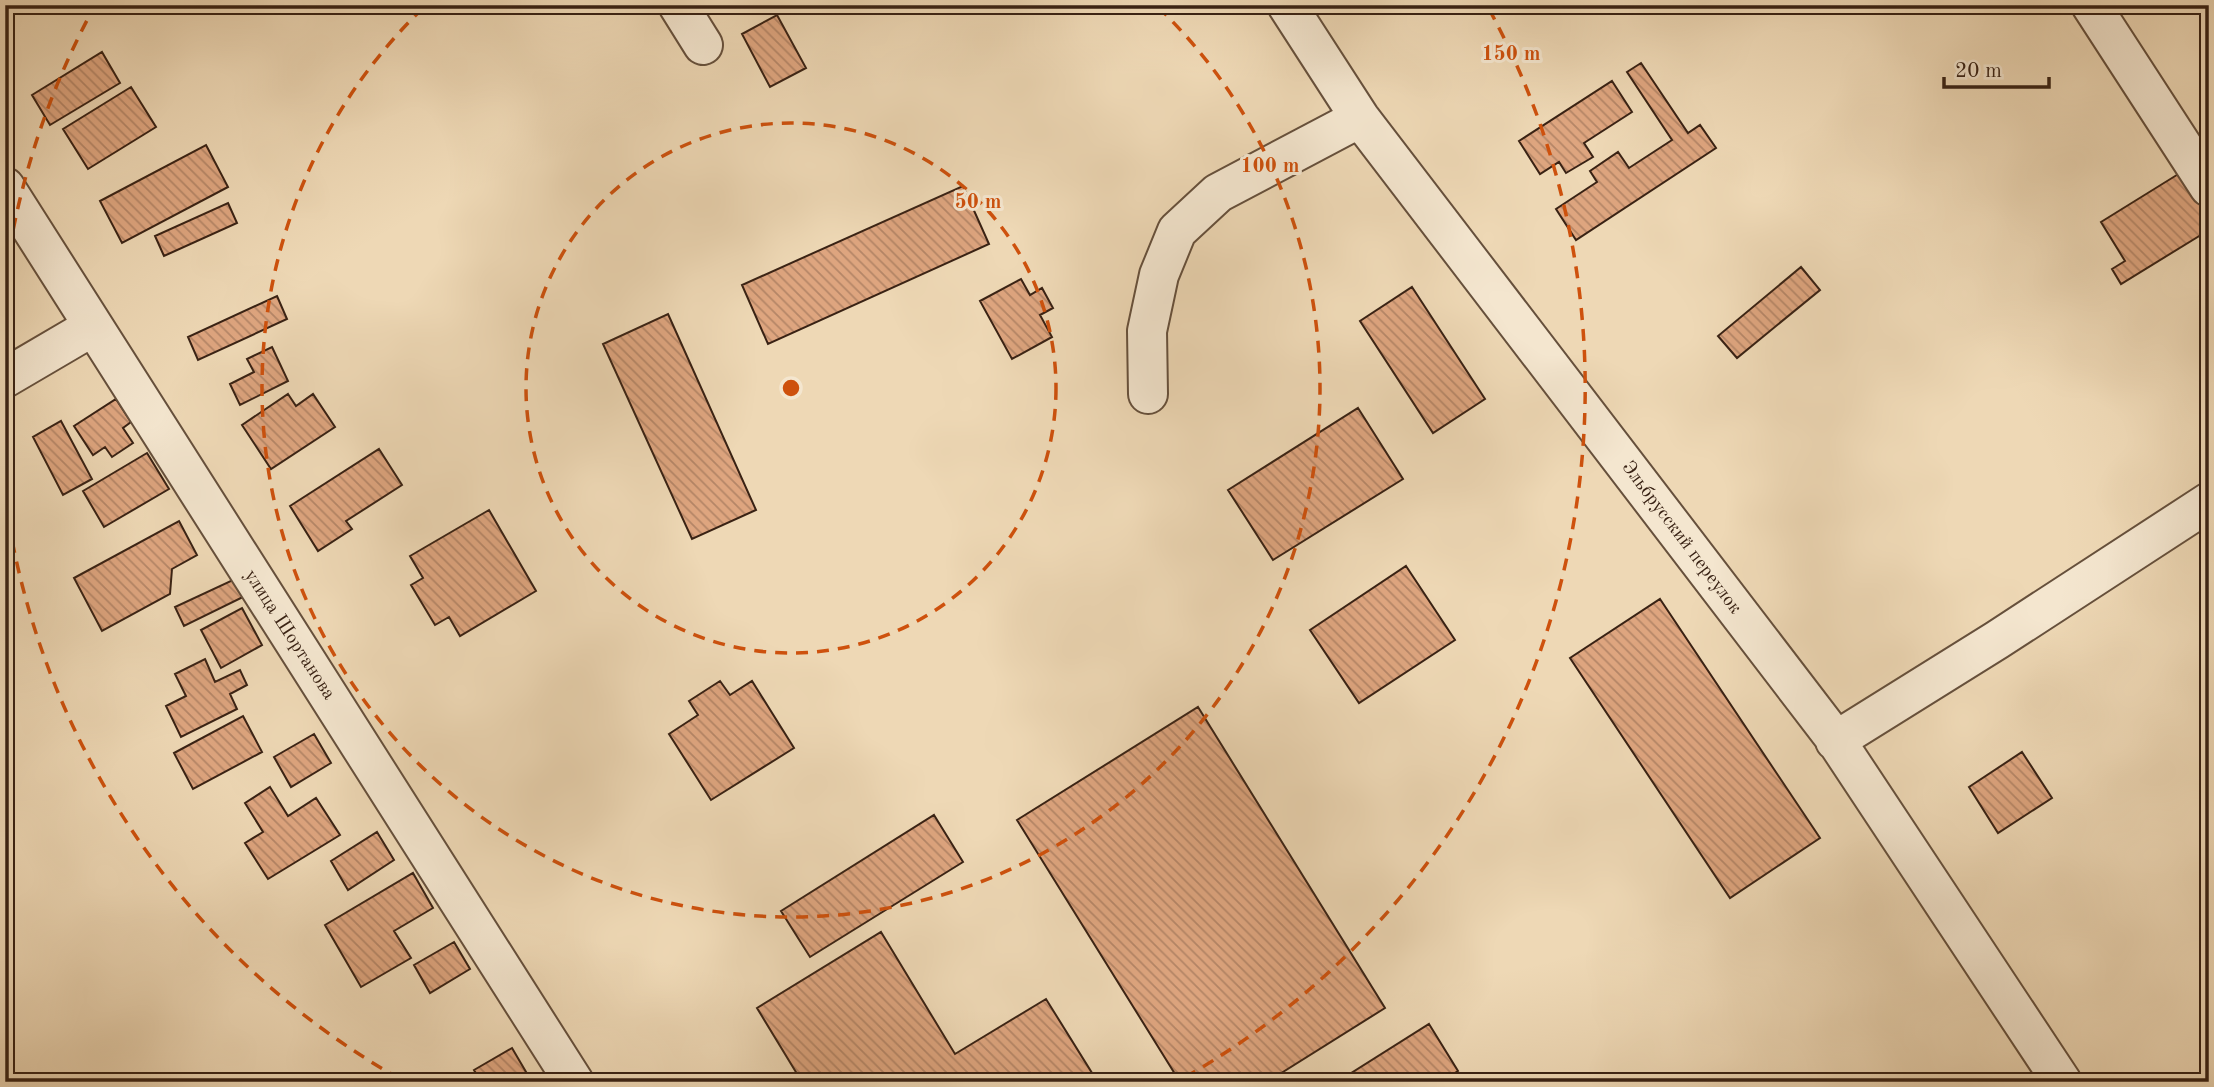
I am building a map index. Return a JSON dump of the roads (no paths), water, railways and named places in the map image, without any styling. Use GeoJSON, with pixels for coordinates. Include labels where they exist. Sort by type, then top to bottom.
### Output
{"type":"FeatureCollection","features":[{"type":"Feature","properties":{"kind":"street"},"geometry":{"type":"LineString","coordinates":[[678,5],[703,45]]}},
{"type":"Feature","properties":{"kind":"street","name":"Эльбрусский переулок"},"geometry":{"type":"LineString","coordinates":[[1287,5],[1360,118],[1835,741],[2062,1082]]}},
{"type":"Feature","properties":{"kind":"street"},"geometry":{"type":"LineString","coordinates":[[2091,5],[2209,187]]}},
{"type":"Feature","properties":{"kind":"street"},"geometry":{"type":"LineString","coordinates":[[1148,394],[1147,331],[1159,275],[1177,231],[1218,193],[1360,118]]}},
{"type":"Feature","properties":{"kind":"street","name":"улица Шортанова"},"geometry":{"type":"LineString","coordinates":[[5,187],[574,1082]]}},
{"type":"Feature","properties":{"kind":"street"},"geometry":{"type":"LineString","coordinates":[[5,378],[92,327]]}},
{"type":"Feature","properties":{"kind":"street"},"geometry":{"type":"LineString","coordinates":[[1835,741],[1997,640],[2209,502]]}}]}
